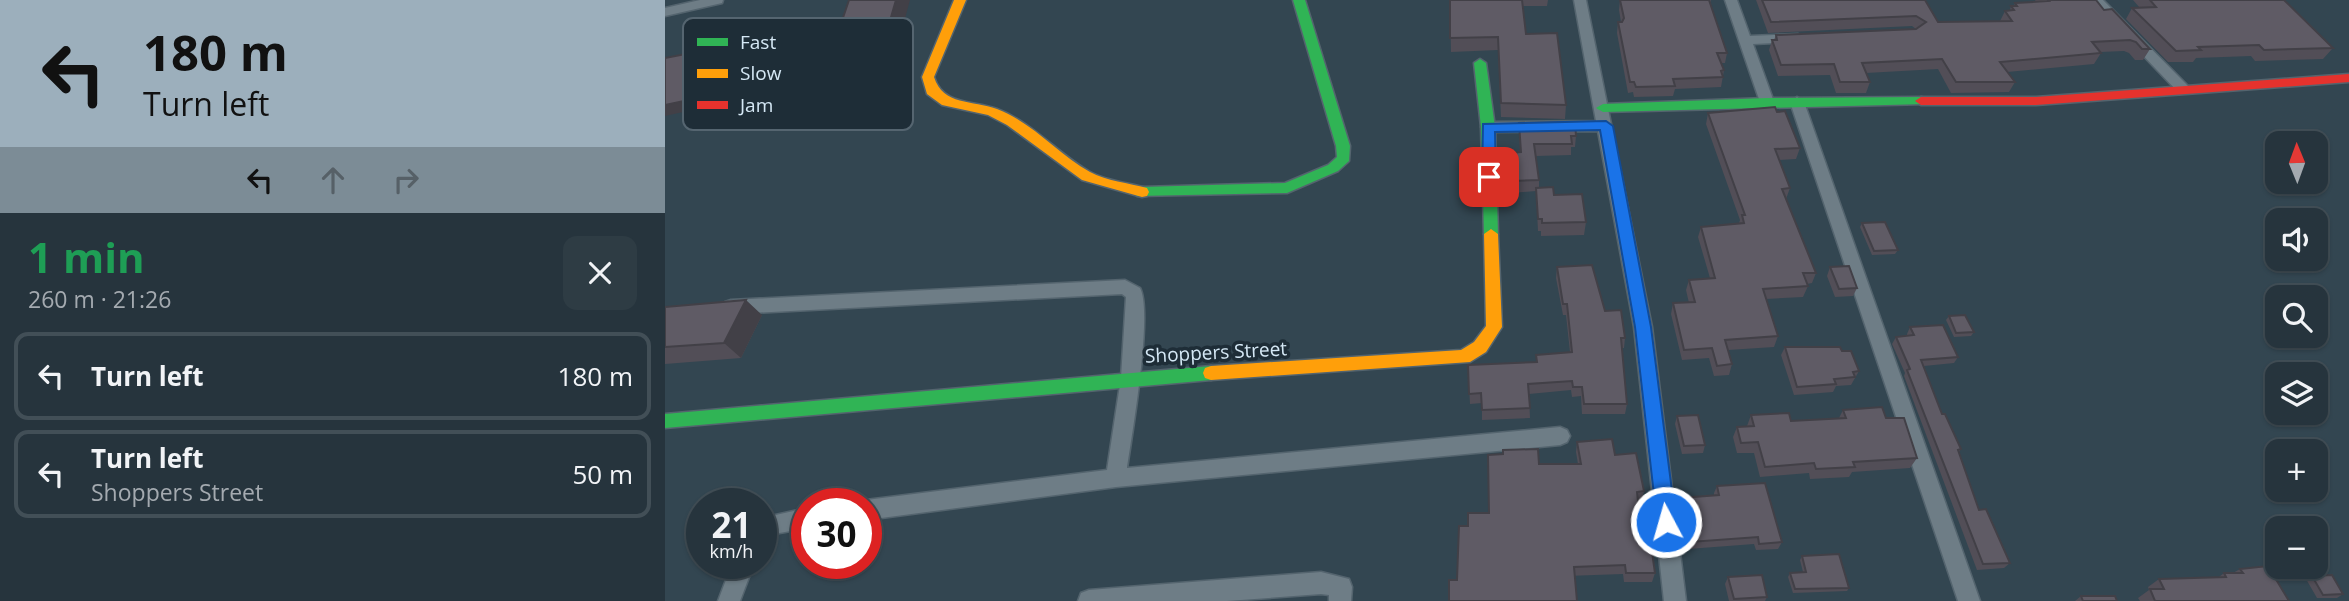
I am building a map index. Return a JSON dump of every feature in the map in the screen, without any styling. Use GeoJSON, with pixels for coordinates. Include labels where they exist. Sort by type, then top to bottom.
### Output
{"type":"FeatureCollection","features":[{"type":"Feature","properties":{"kind":"street"},"geometry":{"type":"LineString","coordinates":[[665,12],[717,0]]}},
{"type":"Feature","properties":{"kind":"street"},"geometry":{"type":"LineString","coordinates":[[960,0],[928,77],[932,91],[947,102],[992,111],[1012,122],[1087,177],[1139,192],[1163,193],[1287,188],[1333,168],[1344,158],[1343,146],[1299,0]]}},
{"type":"Feature","properties":{"kind":"street"},"geometry":{"type":"LineString","coordinates":[[1580,0],[1643,327],[1675,601]]}},
{"type":"Feature","properties":{"kind":"street"},"geometry":{"type":"LineString","coordinates":[[1731,0],[1767,102]]}},
{"type":"Feature","properties":{"kind":"street"},"geometry":{"type":"LineString","coordinates":[[2096,0],[2183,89]]}},
{"type":"Feature","properties":{"kind":"street"},"geometry":{"type":"LineString","coordinates":[[1746,40],[1815,37]]}},
{"type":"Feature","properties":{"kind":"street","name":"Shoppers Street"},"geometry":{"type":"LineString","coordinates":[[665,421],[1130,378],[1464,357],[1481,347],[1494,327],[1488,127],[1480,63]]}},
{"type":"Feature","properties":{"kind":"street"},"geometry":{"type":"LineString","coordinates":[[1488,127],[1767,102],[2036,101],[2349,78]]}},
{"type":"Feature","properties":{"kind":"street"},"geometry":{"type":"LineString","coordinates":[[1797,102],[1969,601]]}},
{"type":"Feature","properties":{"kind":"street"},"geometry":{"type":"LineString","coordinates":[[719,309],[1125,287],[1134,293],[1136,301],[1130,378],[1116,478]]}},
{"type":"Feature","properties":{"kind":"street"},"geometry":{"type":"LineString","coordinates":[[882,508],[1116,478],[1560,436]]}},
{"type":"Feature","properties":{"kind":"street"},"geometry":{"type":"LineString","coordinates":[[729,601],[737,579]]}},
{"type":"Feature","properties":{"kind":"street"},"geometry":{"type":"LineString","coordinates":[[1089,601],[1321,583],[1341,587],[1340,601]]}},
{"type":"Feature","properties":{"kind":"building"},"geometry":{"type":"Polygon","coordinates":[[[849,0],[896,0],[891,18],[843,18],[849,0]]]}},
{"type":"Feature","properties":{"kind":"building"},"geometry":{"type":"Polygon","coordinates":[[[1450,0],[1522,0],[1526,34],[1557,33],[1566,105],[1501,103],[1498,37],[1450,38],[1450,0]]]}},
{"type":"Feature","properties":{"kind":"building"},"geometry":{"type":"Polygon","coordinates":[[[1620,0],[1709,0],[1727,53],[1717,53],[1724,70],[1721,71],[1723,77],[1673,79],[1675,86],[1636,87],[1634,82],[1630,82],[1618,22],[1622,22],[1624,18],[1620,0]]]}},
{"type":"Feature","properties":{"kind":"building"},"geometry":{"type":"Polygon","coordinates":[[[1762,0],[1925,0],[1938,22],[2012,21],[2005,11],[2014,10],[2011,6],[2017,6],[2015,3],[2096,0],[2104,10],[2112,9],[2150,49],[2142,49],[2130,40],[2092,42],[2101,53],[2000,62],[2015,82],[1956,82],[1942,59],[1862,63],[1870,82],[1840,82],[1834,64],[1781,65],[1772,40],[1777,40],[1776,35],[1916,29],[1926,22],[1916,16],[1771,22],[1762,0]]]}},
{"type":"Feature","properties":{"kind":"building"},"geometry":{"type":"Polygon","coordinates":[[[2150,0],[2284,0],[2333,48],[2264,50],[2259,45],[2198,47],[2201,50],[2176,51],[2132,8],[2156,7],[2150,0]]]}},
{"type":"Feature","properties":{"kind":"building"},"geometry":{"type":"Polygon","coordinates":[[[683,55],[683,101],[665,105],[665,58],[683,55]]]}},
{"type":"Feature","properties":{"kind":"building"},"geometry":{"type":"Polygon","coordinates":[[[1775,107],[1777,112],[1785,111],[1800,148],[1775,149],[1790,188],[1782,189],[1816,273],[1803,273],[1808,286],[1763,289],[1778,336],[1725,340],[1732,364],[1717,366],[1712,348],[1684,350],[1673,303],[1695,302],[1689,280],[1715,278],[1701,227],[1744,223],[1742,215],[1745,215],[1708,113],[1775,107]]]}},
{"type":"Feature","properties":{"kind":"building"},"geometry":{"type":"Polygon","coordinates":[[[1575,122],[1576,136],[1571,136],[1572,144],[1534,144],[1539,180],[1512,181],[1508,153],[1521,152],[1519,123],[1575,122]]]}},
{"type":"Feature","properties":{"kind":"building"},"geometry":{"type":"Polygon","coordinates":[[[1553,187],[1554,195],[1582,194],[1586,222],[1542,223],[1542,219],[1538,219],[1536,188],[1553,187]]]}},
{"type":"Feature","properties":{"kind":"building"},"geometry":{"type":"Polygon","coordinates":[[[1885,222],[1898,250],[1874,251],[1862,223],[1885,222]]]}},
{"type":"Feature","properties":{"kind":"building"},"geometry":{"type":"Polygon","coordinates":[[[1592,265],[1605,311],[1621,310],[1625,338],[1621,338],[1627,404],[1584,404],[1582,387],[1573,387],[1572,381],[1528,384],[1530,408],[1482,410],[1481,393],[1469,394],[1468,365],[1537,362],[1536,355],[1572,352],[1567,304],[1563,304],[1557,267],[1592,265]]]}},
{"type":"Feature","properties":{"kind":"building"},"geometry":{"type":"Polygon","coordinates":[[[1849,266],[1857,288],[1839,289],[1830,267],[1849,266]]]}},
{"type":"Feature","properties":{"kind":"building"},"geometry":{"type":"Polygon","coordinates":[[[746,300],[724,343],[665,347],[665,307],[746,300]]]}},
{"type":"Feature","properties":{"kind":"building"},"geometry":{"type":"Polygon","coordinates":[[[1965,315],[1974,332],[1956,333],[1949,316],[1965,315]]]}},
{"type":"Feature","properties":{"kind":"building"},"geometry":{"type":"Polygon","coordinates":[[[1943,325],[1958,357],[1921,360],[1942,414],[1945,414],[1961,449],[1958,450],[1979,510],[1986,509],[2010,563],[1983,564],[1896,337],[1914,335],[1910,327],[1943,325]]]}},
{"type":"Feature","properties":{"kind":"building"},"geometry":{"type":"Polygon","coordinates":[[[1785,347],[1840,347],[1842,351],[1851,351],[1859,371],[1853,372],[1855,377],[1834,379],[1836,384],[1797,387],[1785,347]]]}},
{"type":"Feature","properties":{"kind":"building"},"geometry":{"type":"Polygon","coordinates":[[[1882,407],[1886,418],[1904,418],[1917,458],[1853,462],[1855,467],[1816,469],[1814,463],[1765,467],[1758,442],[1741,443],[1737,427],[1754,426],[1751,415],[1789,413],[1791,421],[1846,418],[1843,410],[1882,407]]]}},
{"type":"Feature","properties":{"kind":"building"},"geometry":{"type":"Polygon","coordinates":[[[1698,415],[1705,445],[1684,446],[1677,416],[1698,415]]]}},
{"type":"Feature","properties":{"kind":"building"},"geometry":{"type":"Polygon","coordinates":[[[1612,439],[1615,455],[1636,453],[1644,491],[1637,492],[1642,538],[1650,538],[1655,573],[1626,573],[1625,565],[1574,567],[1577,601],[1449,601],[1449,580],[1457,580],[1459,526],[1468,526],[1468,513],[1489,513],[1488,455],[1503,454],[1503,450],[1538,449],[1539,464],[1581,464],[1577,442],[1612,439]]]}},
{"type":"Feature","properties":{"kind":"building"},"geometry":{"type":"Polygon","coordinates":[[[1765,483],[1782,542],[1759,544],[1758,537],[1690,542],[1680,498],[1719,495],[1717,486],[1765,483]]]}},
{"type":"Feature","properties":{"kind":"building"},"geometry":{"type":"Polygon","coordinates":[[[1839,554],[1849,588],[1795,589],[1790,573],[1806,572],[1802,556],[1839,554]]]}},
{"type":"Feature","properties":{"kind":"building"},"geometry":{"type":"Polygon","coordinates":[[[2265,566],[2265,579],[2276,579],[2289,601],[2155,601],[2150,589],[2164,589],[2159,579],[2226,577],[2224,573],[2243,573],[2240,569],[2265,566]]]}},
{"type":"Feature","properties":{"kind":"building"},"geometry":{"type":"Polygon","coordinates":[[[1762,575],[1767,597],[1734,599],[1728,577],[1762,575]]]}},
{"type":"Feature","properties":{"kind":"building"},"geometry":{"type":"Polygon","coordinates":[[[2328,575],[2332,575],[2343,594],[2323,595],[2314,579],[2328,579],[2328,575]]]}},
{"type":"Feature","properties":{"kind":"building"},"geometry":{"type":"Polygon","coordinates":[[[2081,596],[2115,596],[2117,601],[2083,601],[2081,596]]]}},
{"type":"Feature","properties":{"kind":"traffic: fast"},"geometry":{"type":"LineString","coordinates":[[1142,192],[1287,188],[1333,168],[1344,158],[1343,146],[1299,0]]}},
{"type":"Feature","properties":{"kind":"traffic: fast"},"geometry":{"type":"LineString","coordinates":[[1480,63],[1488,127],[1491,234]]}},
{"type":"Feature","properties":{"kind":"traffic: fast"},"geometry":{"type":"LineString","coordinates":[[1603,108],[1767,102],[1921,101]]}},
{"type":"Feature","properties":{"kind":"traffic: fast"},"geometry":{"type":"LineString","coordinates":[[665,421],[1211,373]]}},
{"type":"Feature","properties":{"kind":"traffic: slow"},"geometry":{"type":"LineString","coordinates":[[960,0],[928,77],[932,91],[947,102],[992,112],[1012,122],[1087,177],[1142,192]]}},
{"type":"Feature","properties":{"kind":"traffic: slow"},"geometry":{"type":"LineString","coordinates":[[1211,373],[1464,357],[1480,347],[1494,327],[1491,234]]}},
{"type":"Feature","properties":{"kind":"traffic: jam"},"geometry":{"type":"LineString","coordinates":[[1921,101],[2036,101],[2349,78]]}},
{"type":"Feature","properties":{"kind":"route"},"geometry":{"type":"LineString","coordinates":[[1489,177],[1488,127],[1606,126],[1643,327],[1666,522]]}}]}
